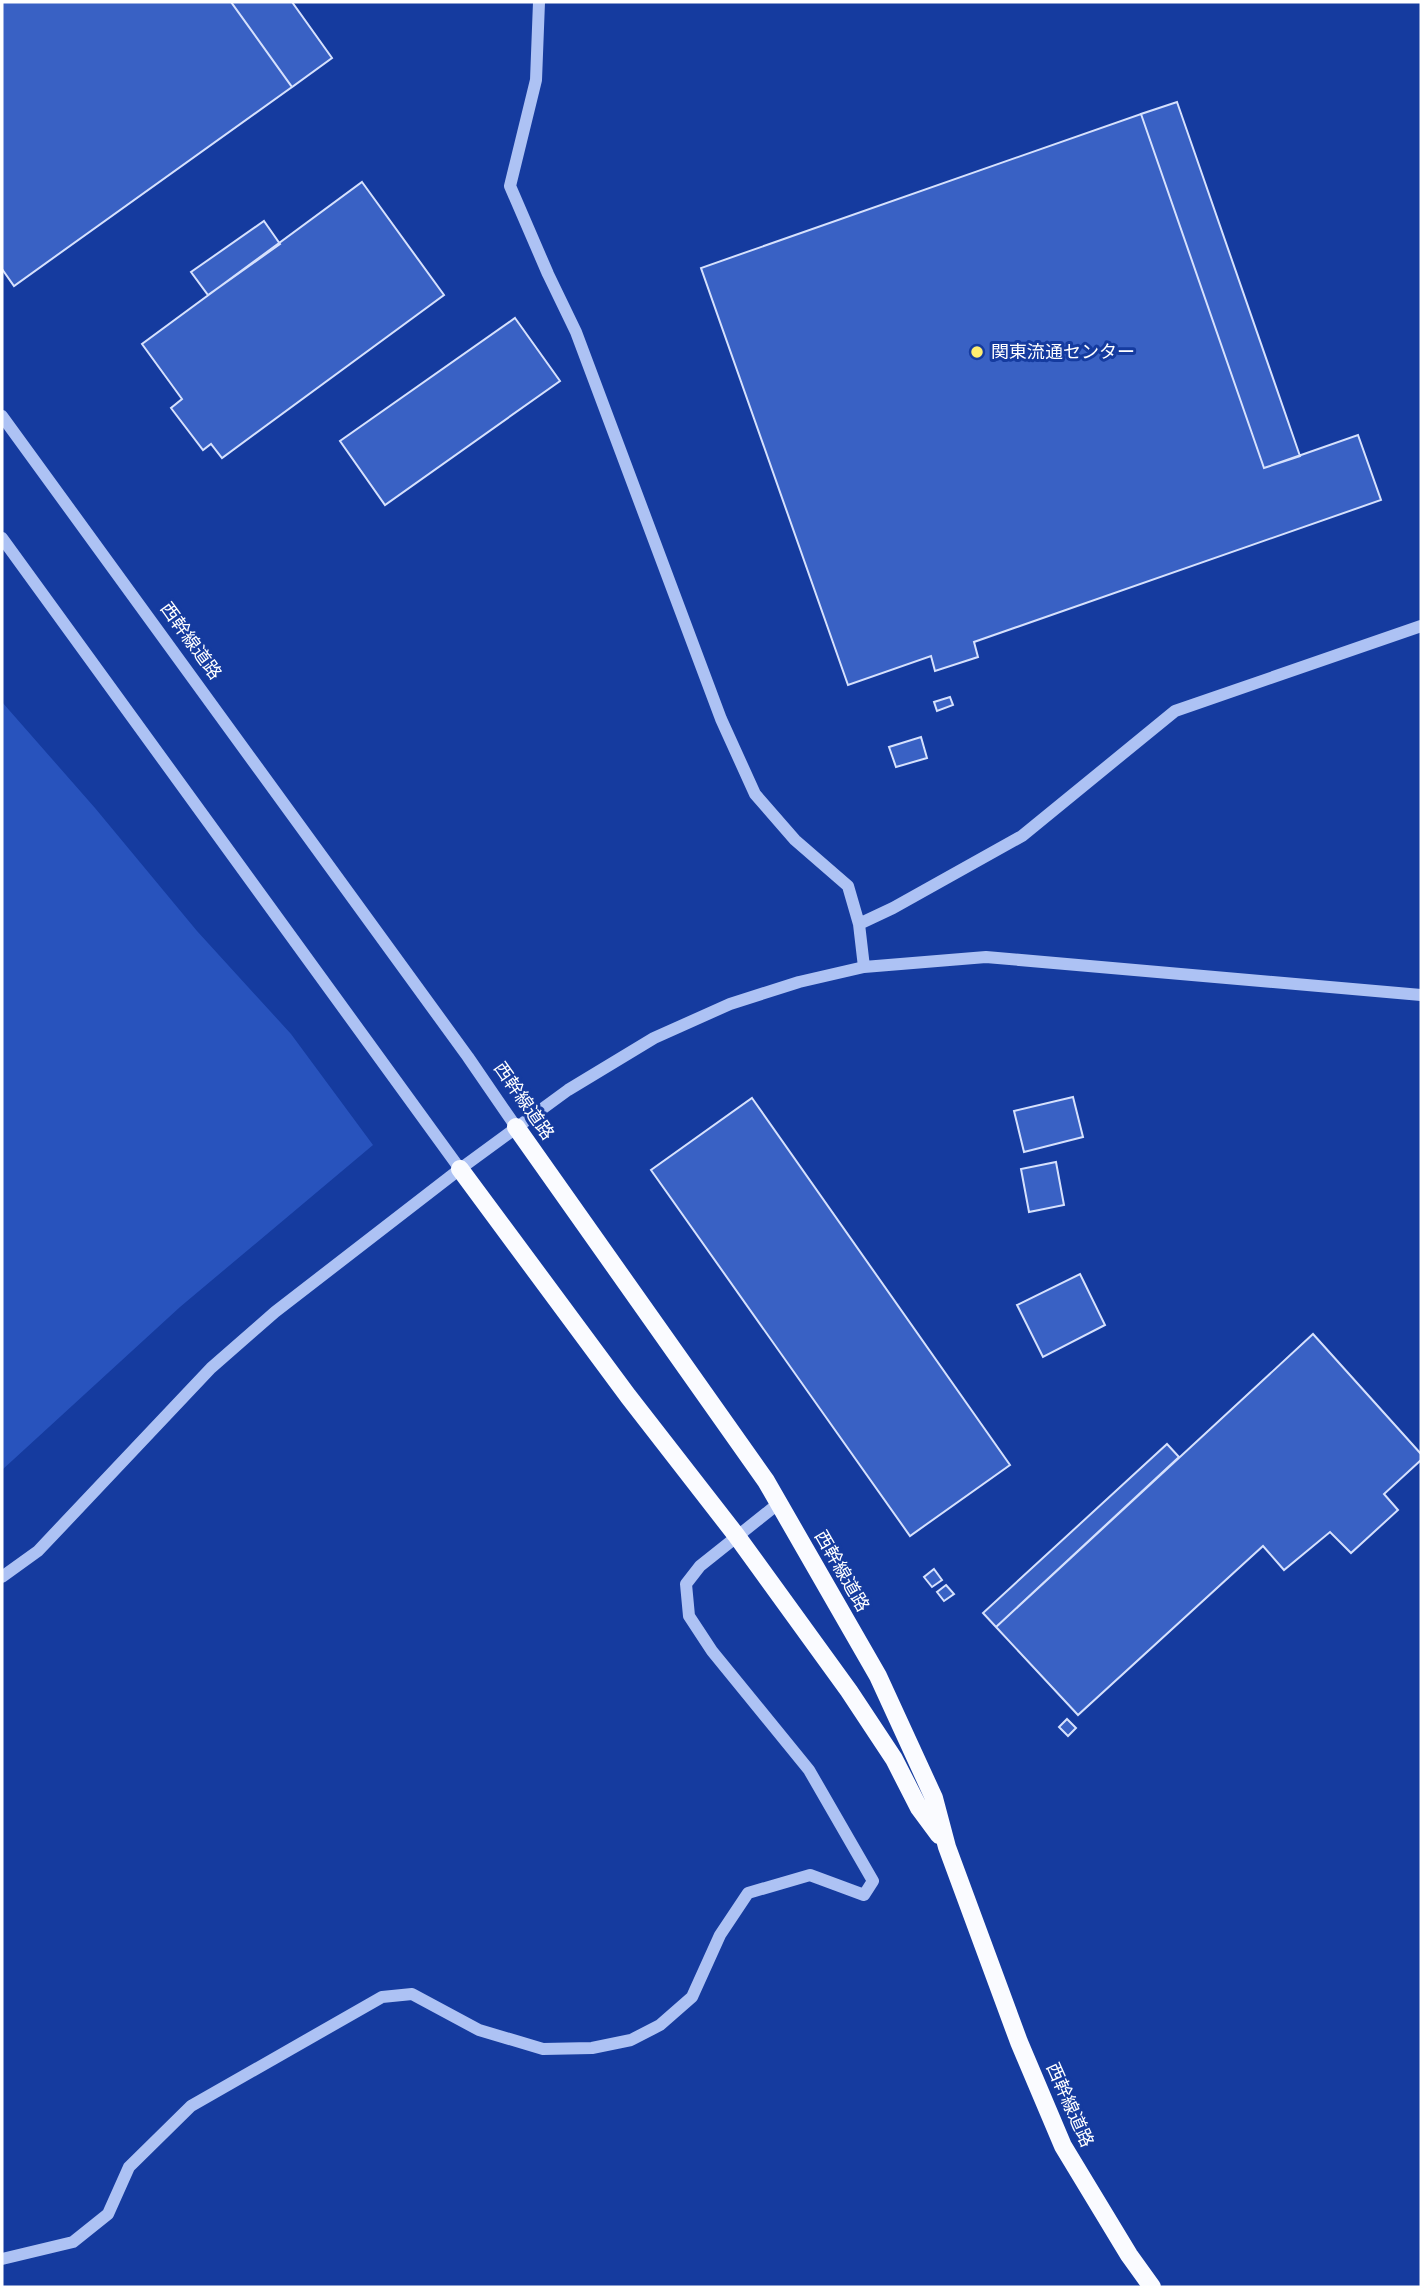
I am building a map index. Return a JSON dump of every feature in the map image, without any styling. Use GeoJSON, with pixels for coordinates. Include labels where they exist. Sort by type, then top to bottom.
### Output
{"type":"FeatureCollection","features":[{"type":"Feature","properties":{"kind":"main road","name":"西幹線道路"},"geometry":{"type":"LineString","coordinates":[[516,1127],[766,1480],[878,1676],[933,1798],[947,1847],[1019,2042],[1063,2146],[1129,2255],[1152,2287]]}},
{"type":"Feature","properties":{"kind":"main road","name":"西幹線道路"},"geometry":{"type":"LineString","coordinates":[[460,1169],[736,1535],[849,1691],[894,1759],[919,1808],[947,1847]]}},
{"type":"Feature","properties":{"kind":"street"},"geometry":{"type":"LineString","coordinates":[[539,2],[536,80],[510,186],[576,332],[721,719],[755,794],[795,840],[848,886],[859,923],[864,967]]}},
{"type":"Feature","properties":{"kind":"street","name":"西幹線道路"},"geometry":{"type":"LineString","coordinates":[[2,416],[516,1127]]}},
{"type":"Feature","properties":{"kind":"street","name":"西幹線道路"},"geometry":{"type":"LineString","coordinates":[[2,538],[460,1169]]}},
{"type":"Feature","properties":{"kind":"street"},"geometry":{"type":"LineString","coordinates":[[859,923],[893,908],[1022,836],[1175,711],[1421,626]]}},
{"type":"Feature","properties":{"kind":"street"},"geometry":{"type":"LineString","coordinates":[[2,1577],[38,1551],[211,1368],[275,1311],[516,1127],[594,1073],[653,1038],[730,1004],[799,982],[864,967],[986,957],[1421,995]]}},
{"type":"Feature","properties":{"kind":"street"},"geometry":{"type":"LineString","coordinates":[[2,2259],[73,2242],[108,2214],[129,2167],[191,2106],[382,1997],[412,1994],[479,2030],[543,2049],[592,2048],[631,2040],[660,2025],[692,1997],[720,1935],[748,1893],[810,1875],[864,1895],[873,1881],[809,1770],[712,1651],[689,1616],[686,1584],[700,1566],[779,1503]]}},
{"type":"Feature","properties":{"kind":"shaded area"},"geometry":{"type":"Polygon","coordinates":[[[2,702],[197,931],[291,1034],[373,1145],[180,1307],[2,1470],[2,702]]]}},
{"type":"Feature","properties":{"kind":"building"},"geometry":{"type":"Polygon","coordinates":[[[2,2],[231,2],[292,87],[14,286],[2,269],[2,2]]]}},
{"type":"Feature","properties":{"kind":"building"},"geometry":{"type":"Polygon","coordinates":[[[231,2],[292,2],[332,58],[292,87],[231,2]]]}},
{"type":"Feature","properties":{"kind":"building"},"geometry":{"type":"Polygon","coordinates":[[[1177,102],[1300,456],[1264,468],[1141,114],[1177,102]]]}},
{"type":"Feature","properties":{"kind":"building","name":"関東流通センター"},"geometry":{"type":"Polygon","coordinates":[[[1141,114],[1264,468],[1358,435],[1381,500],[974,642],[978,657],[935,671],[931,656],[848,685],[701,268],[1141,114]]]}},
{"type":"Feature","properties":{"kind":"building"},"geometry":{"type":"Polygon","coordinates":[[[362,182],[444,295],[222,458],[211,444],[203,450],[171,408],[182,399],[142,344],[362,182]]]}},
{"type":"Feature","properties":{"kind":"building"},"geometry":{"type":"Polygon","coordinates":[[[264,221],[280,244],[208,295],[191,272],[264,221]]]}},
{"type":"Feature","properties":{"kind":"building"},"geometry":{"type":"Polygon","coordinates":[[[515,318],[560,381],[385,505],[340,441],[515,318]]]}},
{"type":"Feature","properties":{"kind":"building"},"geometry":{"type":"Polygon","coordinates":[[[950,697],[953,705],[937,711],[934,702],[950,697]]]}},
{"type":"Feature","properties":{"kind":"building"},"geometry":{"type":"Polygon","coordinates":[[[921,737],[927,758],[896,767],[889,747],[921,737]]]}},
{"type":"Feature","properties":{"kind":"building"},"geometry":{"type":"Polygon","coordinates":[[[1073,1097],[1083,1137],[1024,1152],[1014,1111],[1073,1097]]]}},
{"type":"Feature","properties":{"kind":"building"},"geometry":{"type":"Polygon","coordinates":[[[752,1098],[1010,1465],[910,1536],[651,1170],[752,1098]]]}},
{"type":"Feature","properties":{"kind":"building"},"geometry":{"type":"Polygon","coordinates":[[[1056,1162],[1064,1205],[1029,1212],[1021,1169],[1056,1162]]]}},
{"type":"Feature","properties":{"kind":"building"},"geometry":{"type":"Polygon","coordinates":[[[1080,1274],[1105,1325],[1043,1357],[1017,1305],[1080,1274]]]}},
{"type":"Feature","properties":{"kind":"building"},"geometry":{"type":"Polygon","coordinates":[[[1313,1334],[1421,1454],[1421,1460],[1384,1494],[1398,1510],[1351,1553],[1330,1532],[1284,1570],[1263,1546],[1078,1715],[996,1627],[1313,1334]]]}},
{"type":"Feature","properties":{"kind":"building"},"geometry":{"type":"Polygon","coordinates":[[[1167,1444],[1179,1457],[996,1627],[983,1613],[1167,1444]]]}},
{"type":"Feature","properties":{"kind":"building"},"geometry":{"type":"Polygon","coordinates":[[[934,1569],[942,1580],[932,1587],[924,1577],[934,1569]]]}},
{"type":"Feature","properties":{"kind":"building"},"geometry":{"type":"Polygon","coordinates":[[[946,1585],[954,1594],[944,1601],[937,1592],[946,1585]]]}},
{"type":"Feature","properties":{"kind":"building"},"geometry":{"type":"Polygon","coordinates":[[[1067,1719],[1076,1728],[1068,1736],[1059,1727],[1067,1719]]]}},
{"type":"Feature","properties":{"kind":"place","name":"関東流通センター"},"geometry":{"type":"Point","coordinates":[977,352]}}]}
